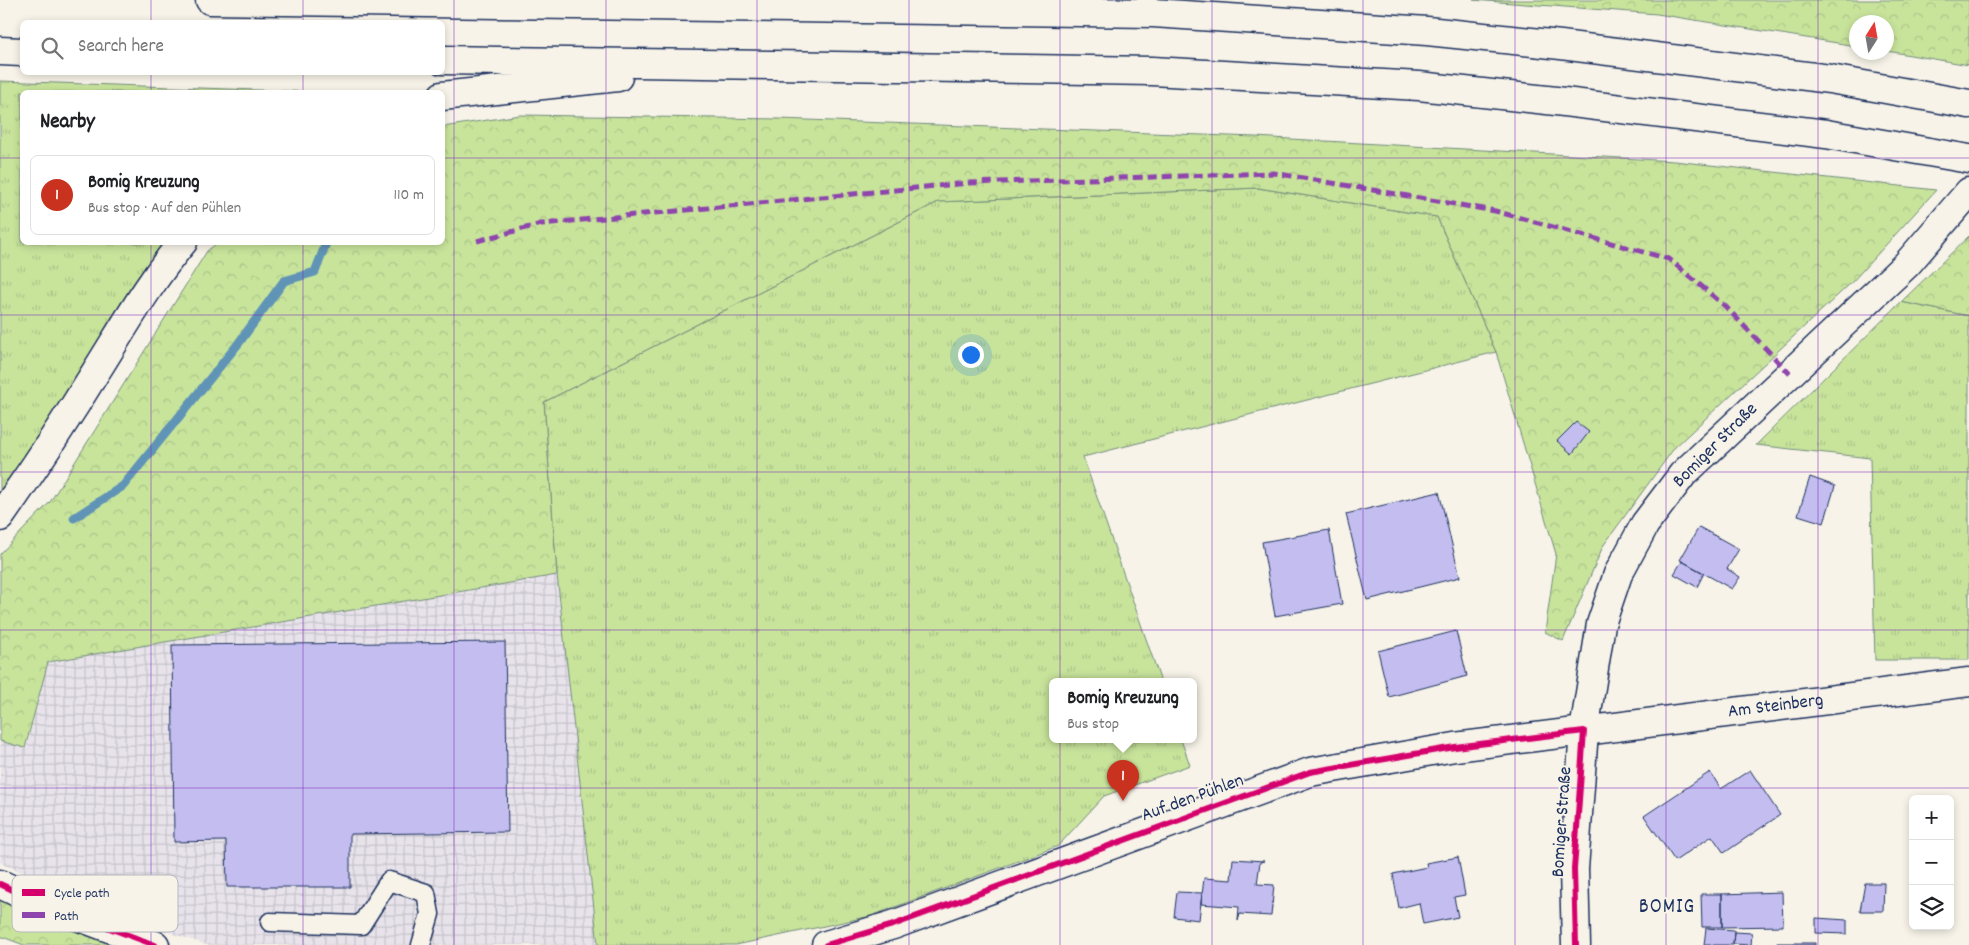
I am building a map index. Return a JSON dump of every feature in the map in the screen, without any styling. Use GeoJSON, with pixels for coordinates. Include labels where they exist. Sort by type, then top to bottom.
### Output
{"type":"FeatureCollection","features":[{"type":"Feature","properties":{"kind":"main road"},"geometry":{"type":"LineString","coordinates":[[210,0],[1173,14],[1427,31],[1561,44],[1830,79],[1969,104]]}},
{"type":"Feature","properties":{"kind":"main road"},"geometry":{"type":"LineString","coordinates":[[0,51],[20,52]]}},
{"type":"Feature","properties":{"kind":"main road"},"geometry":{"type":"LineString","coordinates":[[445,60],[1152,71],[1419,86],[1826,134],[1969,159]]}},
{"type":"Feature","properties":{"kind":"main road"},"geometry":{"type":"LineString","coordinates":[[445,96],[742,64]]}},
{"type":"Feature","properties":{"kind":"main road","name":"Bomiger Straße"},"geometry":{"type":"LineString","coordinates":[[1576,945],[1574,869],[1584,731],[1601,624],[1618,574],[1645,524],[1684,474],[1907,264],[1969,192]]}},
{"type":"Feature","properties":{"kind":"main road"},"geometry":{"type":"LineString","coordinates":[[0,517],[49,448],[131,315],[181,245]]}},
{"type":"Feature","properties":{"kind":"main road","name":"Am Steinberg"},"geometry":{"type":"LineString","coordinates":[[1584,731],[1969,682]]}},
{"type":"Feature","properties":{"kind":"main road","name":"Auf den Pühlen"},"geometry":{"type":"LineString","coordinates":[[826,945],[893,925],[1310,772],[1455,747],[1584,731]]}},
{"type":"Feature","properties":{"kind":"main road"},"geometry":{"type":"LineString","coordinates":[[0,884],[12,889]]}},
{"type":"Feature","properties":{"kind":"main road"},"geometry":{"type":"LineString","coordinates":[[120,932],[155,945]]}},
{"type":"Feature","properties":{"kind":"lane"},"geometry":{"type":"LineString","coordinates":[[270,922],[361,925],[389,881],[426,893],[430,914],[421,945]]}},
{"type":"Feature","properties":{"kind":"shaded area"},"geometry":{"type":"Polygon","coordinates":[[[557,575],[598,945],[207,945],[168,932],[178,932],[178,875],[28,875],[0,863],[0,741],[26,747],[48,662],[557,575]]]}},
{"type":"Feature","properties":{"kind":"green space"},"geometry":{"type":"Polygon","coordinates":[[[1473,0],[1969,0],[1969,65],[1894,52],[1894,15],[1849,15],[1849,45],[1657,14],[1473,0]]]}},
{"type":"Feature","properties":{"kind":"green space"},"geometry":{"type":"Polygon","coordinates":[[[0,81],[256,90],[20,90],[20,245],[164,245],[22,466],[0,490],[0,81]]]}},
{"type":"Feature","properties":{"kind":"green space"},"geometry":{"type":"Polygon","coordinates":[[[520,115],[780,119],[1255,137],[1674,161],[1936,190],[1852,282],[1675,447],[1603,546],[1563,641],[1545,632],[1556,554],[1496,352],[1437,217],[1258,188],[938,202],[544,402],[557,575],[48,662],[25,748],[0,741],[0,554],[50,502],[207,251],[214,245],[445,245],[445,127],[520,115]]]}},
{"type":"Feature","properties":{"kind":"green space"},"geometry":{"type":"Polygon","coordinates":[[[1258,188],[1437,217],[1496,352],[1083,457],[1160,678],[1049,678],[1049,743],[1182,743],[1190,765],[1104,796],[1058,846],[871,916],[736,945],[598,945],[557,575],[544,402],[938,202],[1258,188]]]}},
{"type":"Feature","properties":{"kind":"green space"},"geometry":{"type":"Polygon","coordinates":[[[1969,236],[1969,316],[1901,302],[1969,236]]]}},
{"type":"Feature","properties":{"kind":"green space"},"geometry":{"type":"Polygon","coordinates":[[[1901,302],[1969,316],[1969,660],[1875,660],[1870,458],[1756,445],[1901,302]]]}},
{"type":"Feature","properties":{"kind":"green space"},"geometry":{"type":"Polygon","coordinates":[[[0,898],[12,903],[12,932],[82,932],[114,945],[24,945],[0,936],[0,898]]]}},
{"type":"Feature","properties":{"kind":"building"},"geometry":{"type":"Polygon","coordinates":[[[1576,422],[1589,432],[1572,454],[1557,441],[1576,422]]]}},
{"type":"Feature","properties":{"kind":"building"},"geometry":{"type":"Polygon","coordinates":[[[1810,477],[1835,486],[1824,523],[1798,515],[1810,477]]]}},
{"type":"Feature","properties":{"kind":"building"},"geometry":{"type":"Polygon","coordinates":[[[1439,492],[1460,577],[1367,600],[1346,514],[1439,492]]]}},
{"type":"Feature","properties":{"kind":"building"},"geometry":{"type":"Polygon","coordinates":[[[1699,527],[1739,549],[1727,569],[1740,577],[1732,589],[1680,560],[1699,527]]]}},
{"type":"Feature","properties":{"kind":"building"},"geometry":{"type":"Polygon","coordinates":[[[1329,530],[1342,604],[1275,616],[1262,542],[1329,530]]]}},
{"type":"Feature","properties":{"kind":"building"},"geometry":{"type":"Polygon","coordinates":[[[1682,561],[1704,573],[1697,587],[1674,574],[1682,561]]]}},
{"type":"Feature","properties":{"kind":"building"},"geometry":{"type":"Polygon","coordinates":[[[1456,631],[1467,676],[1389,697],[1378,651],[1456,631]]]}},
{"type":"Feature","properties":{"kind":"building"},"geometry":{"type":"Polygon","coordinates":[[[505,642],[508,832],[350,834],[350,887],[227,887],[226,841],[174,842],[172,645],[505,642]]]}},
{"type":"Feature","properties":{"kind":"building"},"geometry":{"type":"Polygon","coordinates":[[[1750,770],[1780,815],[1724,853],[1712,836],[1675,861],[1644,816],[1710,772],[1721,789],[1750,770]]]}},
{"type":"Feature","properties":{"kind":"building"},"geometry":{"type":"Polygon","coordinates":[[[1458,857],[1465,895],[1454,897],[1458,917],[1423,924],[1419,903],[1399,908],[1393,874],[1427,867],[1426,863],[1458,857]]]}},
{"type":"Feature","properties":{"kind":"building"},"geometry":{"type":"Polygon","coordinates":[[[1233,859],[1264,861],[1260,862],[1257,884],[1274,885],[1271,916],[1240,914],[1238,921],[1239,907],[1201,904],[1204,878],[1231,880],[1233,859]]]}},
{"type":"Feature","properties":{"kind":"building"},"geometry":{"type":"Polygon","coordinates":[[[1865,883],[1884,883],[1883,911],[1860,911],[1865,883]]]}},
{"type":"Feature","properties":{"kind":"building"},"geometry":{"type":"Polygon","coordinates":[[[1177,892],[1202,893],[1199,920],[1174,917],[1177,892]]]}},
{"type":"Feature","properties":{"kind":"building"},"geometry":{"type":"Polygon","coordinates":[[[1782,892],[1783,926],[1722,927],[1722,894],[1782,892]]]}},
{"type":"Feature","properties":{"kind":"building"},"geometry":{"type":"Polygon","coordinates":[[[1701,894],[1722,894],[1722,927],[1702,927],[1701,894]]]}},
{"type":"Feature","properties":{"kind":"building"},"geometry":{"type":"Polygon","coordinates":[[[1816,918],[1847,920],[1847,934],[1816,933],[1816,918]]]}},
{"type":"Feature","properties":{"kind":"building"},"geometry":{"type":"Polygon","coordinates":[[[1706,928],[1734,930],[1733,945],[1704,945],[1706,928]]]}},
{"type":"Feature","properties":{"kind":"building"},"geometry":{"type":"Polygon","coordinates":[[[1734,932],[1752,933],[1751,945],[1733,944],[1734,932]]]}},
{"type":"Feature","properties":{"kind":"building"},"geometry":{"type":"Polygon","coordinates":[[[1777,943],[1815,943],[1815,945],[1777,945],[1777,943]]]}},
{"type":"Feature","properties":{"kind":"waterway"},"geometry":{"type":"LineString","coordinates":[[74,518],[123,486],[238,344],[284,281],[315,272],[325,246]]}},
{"type":"Feature","properties":{"kind":"marked path"},"geometry":{"type":"LineString","coordinates":[[477,241],[541,224],[968,183],[1274,173],[1495,211],[1669,259],[1725,306],[1790,374]]}},
{"type":"Feature","properties":{"kind":"cycle path"},"geometry":{"type":"LineString","coordinates":[[826,945],[893,925],[1310,772],[1455,747],[1584,731],[1574,869],[1576,945]]}},
{"type":"Feature","properties":{"kind":"cycle path"},"geometry":{"type":"LineString","coordinates":[[0,884],[12,890]]}},
{"type":"Feature","properties":{"kind":"cycle path"},"geometry":{"type":"LineString","coordinates":[[120,932],[155,945]]}},
{"type":"Feature","properties":{"kind":"place","name":"Bomig Kreuzung"},"geometry":{"type":"Point","coordinates":[1123,801]}},
{"type":"Feature","properties":{"kind":"district","name":"BOMIG"},"geometry":{"type":"Point","coordinates":[1667,908]}}]}
